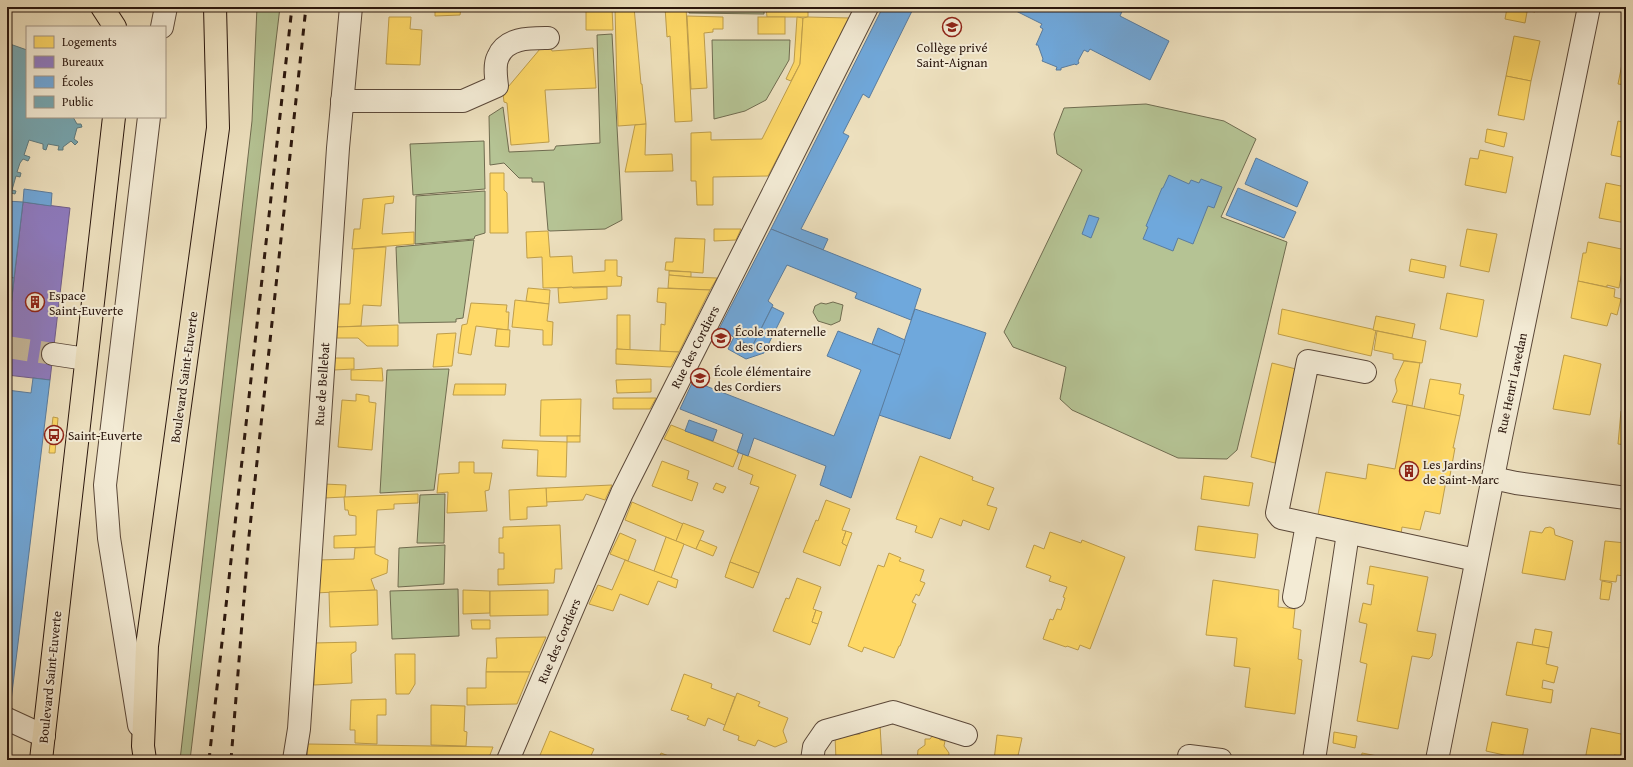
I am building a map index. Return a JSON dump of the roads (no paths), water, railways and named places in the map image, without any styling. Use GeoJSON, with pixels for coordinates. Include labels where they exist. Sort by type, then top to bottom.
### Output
{"type":"FeatureCollection","features":[{"type":"Feature","properties":{"kind":"main road"},"geometry":{"type":"LineString","coordinates":[[102,7],[114,26]]}},
{"type":"Feature","properties":{"kind":"main road","name":"Boulevard Saint-Euverte"},"geometry":{"type":"LineString","coordinates":[[144,753],[147,646],[218,128],[215,7]]}},
{"type":"Feature","properties":{"kind":"main road","name":"Boulevard Saint-Euverte"},"geometry":{"type":"LineString","coordinates":[[41,760],[114,118]]}},
{"type":"Feature","properties":{"kind":"street"},"geometry":{"type":"LineString","coordinates":[[162,26],[166,7]]}},
{"type":"Feature","properties":{"kind":"street","name":"Rue de Bellebat"},"geometry":{"type":"LineString","coordinates":[[294,760],[300,728],[342,101],[351,7]]}},
{"type":"Feature","properties":{"kind":"street","name":"Rue des Cordiers"},"geometry":{"type":"LineString","coordinates":[[508,760],[622,492],[867,7]]}},
{"type":"Feature","properties":{"kind":"street","name":"Rue Henri Lavedan"},"geometry":{"type":"LineString","coordinates":[[1437,760],[1476,560],[1589,7]]}},
{"type":"Feature","properties":{"kind":"street"},"geometry":{"type":"LineString","coordinates":[[342,101],[463,101],[497,86],[496,65],[498,56],[512,42],[525,38],[548,38]]}},
{"type":"Feature","properties":{"kind":"street","name":"Boulevard Saint-Euverte"},"geometry":{"type":"LineString","coordinates":[[144,753],[112,559],[105,485],[149,118]]}},
{"type":"Feature","properties":{"kind":"street"},"geometry":{"type":"LineString","coordinates":[[53,354],[86,359]]}},
{"type":"Feature","properties":{"kind":"street"},"geometry":{"type":"LineString","coordinates":[[1364,372],[1308,361],[1277,513],[1281,518],[1476,560]]}},
{"type":"Feature","properties":{"kind":"street"},"geometry":{"type":"LineString","coordinates":[[1493,478],[1626,498]]}},
{"type":"Feature","properties":{"kind":"street"},"geometry":{"type":"LineString","coordinates":[[1294,597],[1307,524]]}},
{"type":"Feature","properties":{"kind":"street"},"geometry":{"type":"LineString","coordinates":[[1314,760],[1348,533]]}},
{"type":"Feature","properties":{"kind":"street"},"geometry":{"type":"LineString","coordinates":[[812,760],[814,747],[825,731],[893,712],[966,735]]}},
{"type":"Feature","properties":{"kind":"street"},"geometry":{"type":"LineString","coordinates":[[7,719],[44,736]]}},
{"type":"Feature","properties":{"kind":"street"},"geometry":{"type":"LineString","coordinates":[[1189,756],[1221,760]]}},
{"type":"Feature","properties":{"kind":"tunnel"},"geometry":{"type":"LineString","coordinates":[[7,347],[53,354]]}},
{"type":"Feature","properties":{"kind":"railway"},"geometry":{"type":"LineString","coordinates":[[209,760],[292,7]]}},
{"type":"Feature","properties":{"kind":"railway"},"geometry":{"type":"LineString","coordinates":[[231,760],[249,536],[306,7]]}},
{"type":"Feature","properties":{"kind":"place","name":"Collège privé Saint-Aignan"},"geometry":{"type":"Point","coordinates":[952,27]}},
{"type":"Feature","properties":{"kind":"place","name":"Espace Saint-Euverte"},"geometry":{"type":"Point","coordinates":[35,302]}},
{"type":"Feature","properties":{"kind":"place","name":"École maternelle des Cordiers"},"geometry":{"type":"Point","coordinates":[721,338]}},
{"type":"Feature","properties":{"kind":"place","name":"École élémentaire des Cordiers"},"geometry":{"type":"Point","coordinates":[700,378]}},
{"type":"Feature","properties":{"kind":"place","name":"Saint-Euverte"},"geometry":{"type":"Point","coordinates":[54,435]}},
{"type":"Feature","properties":{"kind":"place","name":"Les Jardins de Saint-Marc"},"geometry":{"type":"Point","coordinates":[1409,471]}}]}
